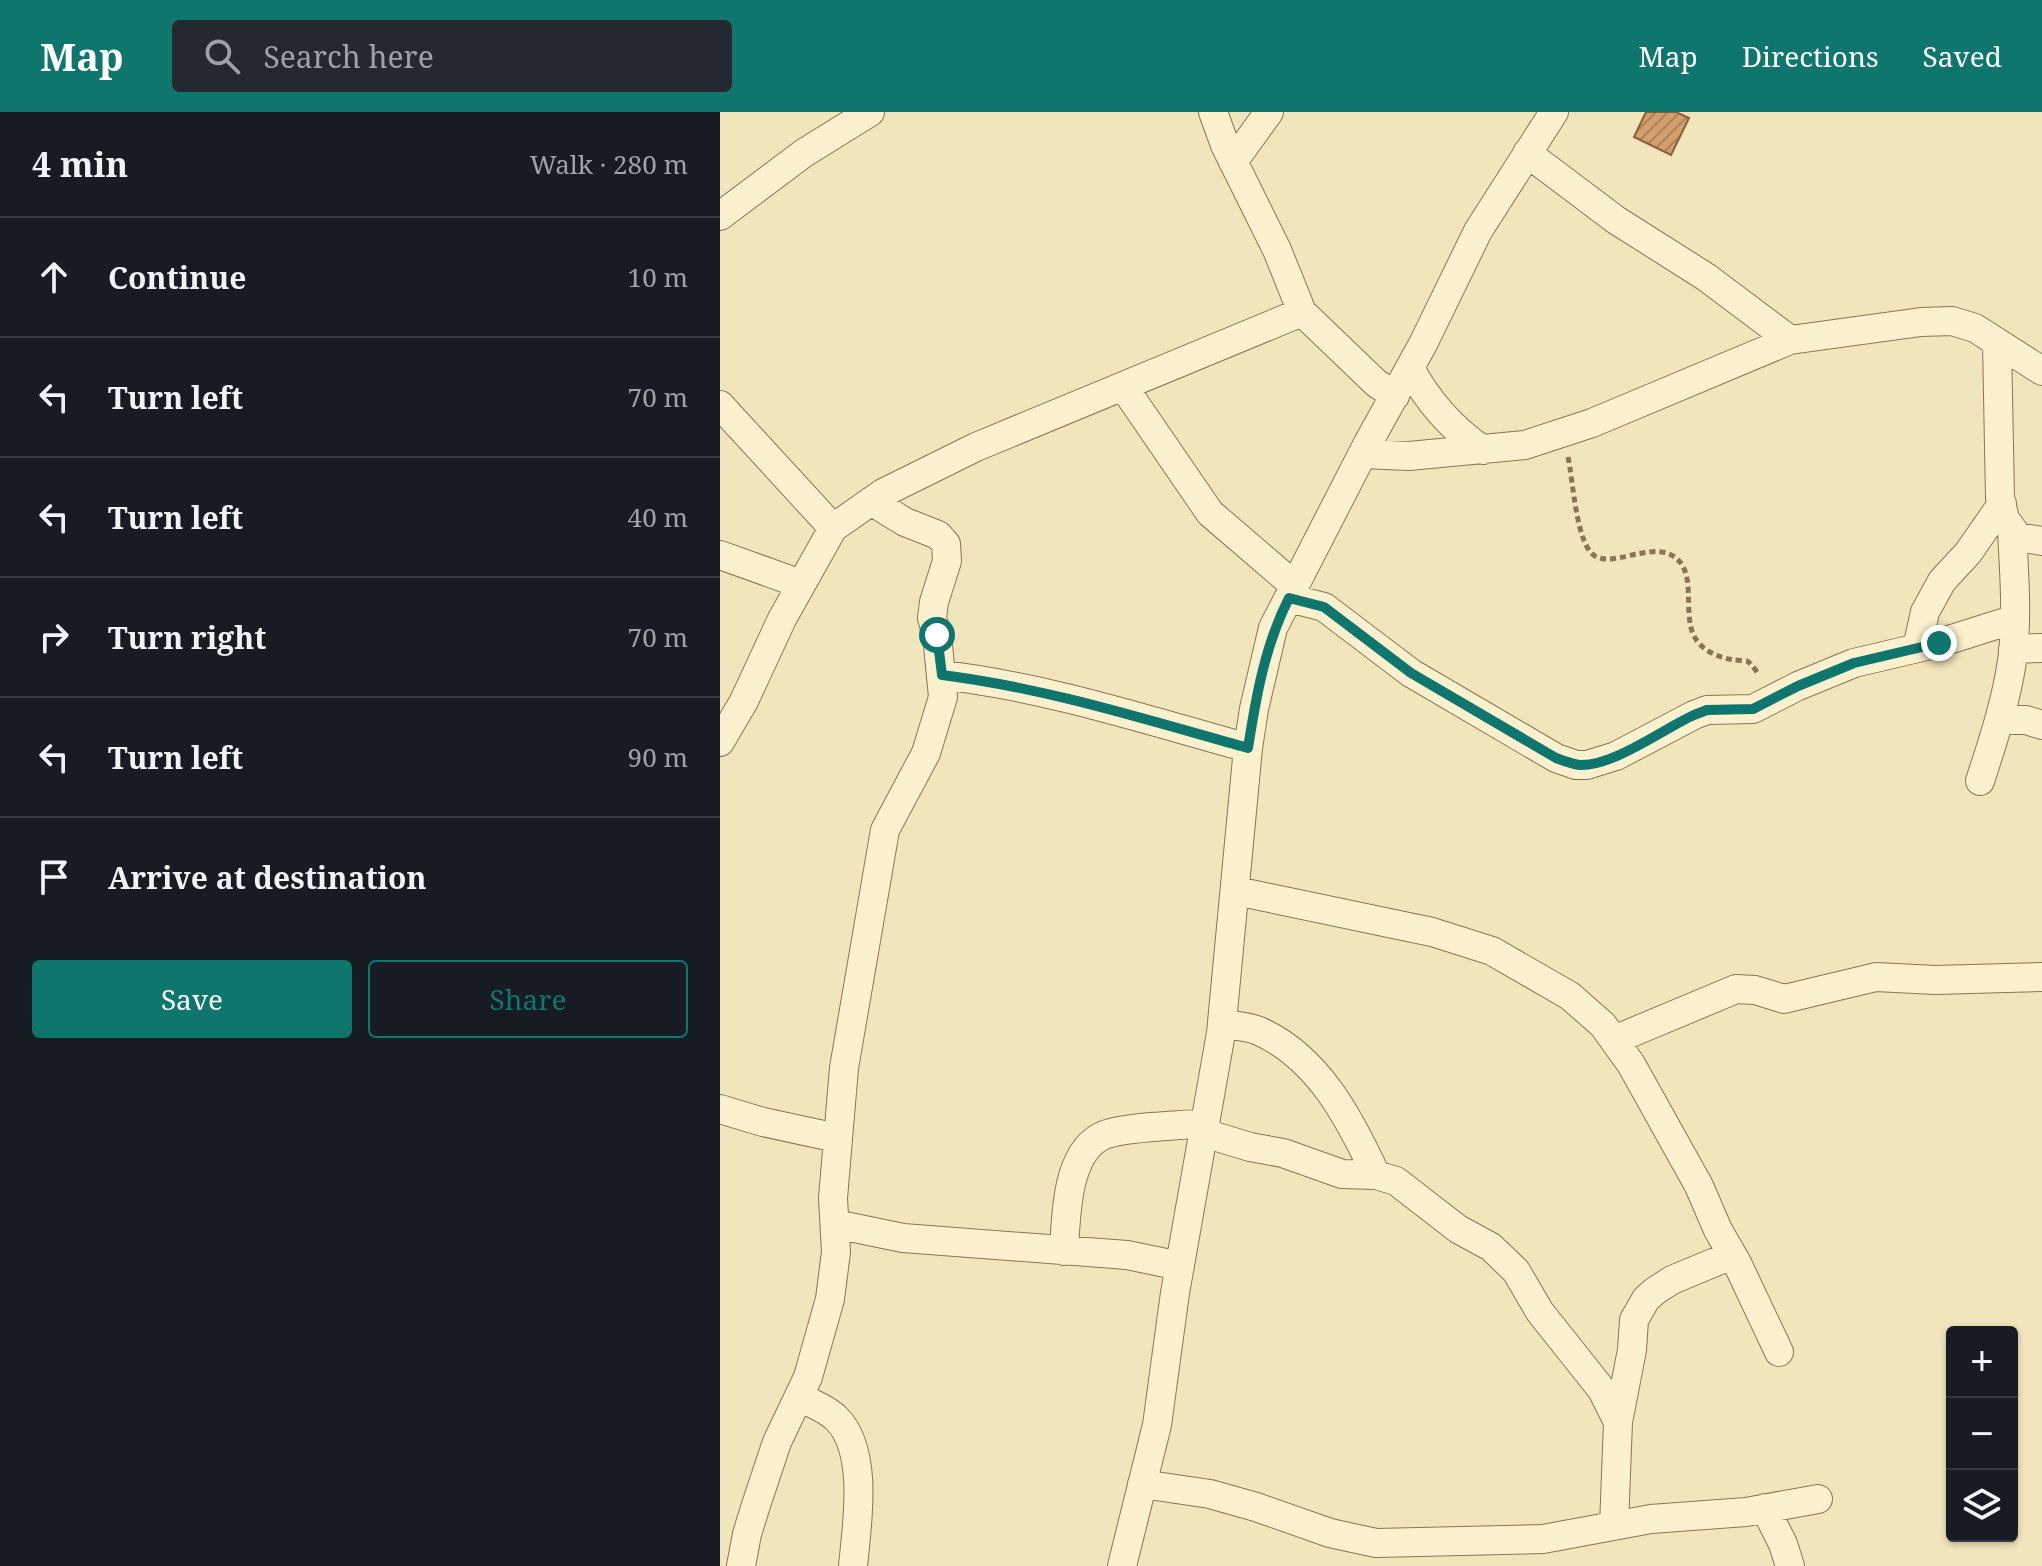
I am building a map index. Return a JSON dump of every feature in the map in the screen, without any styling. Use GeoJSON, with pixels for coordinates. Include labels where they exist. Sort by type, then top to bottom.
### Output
{"type":"FeatureCollection","features":[{"type":"Feature","properties":{"kind":"street"},"geometry":{"type":"LineString","coordinates":[[720,216],[804,153],[870,112]]}},
{"type":"Feature","properties":{"kind":"street"},"geometry":{"type":"LineString","coordinates":[[1213,112],[1302,312],[1376,383],[1395,396]]}},
{"type":"Feature","properties":{"kind":"street"},"geometry":{"type":"LineString","coordinates":[[1233,162],[1269,112]]}},
{"type":"Feature","properties":{"kind":"street"},"geometry":{"type":"LineString","coordinates":[[1122,1566],[1157,1425],[1180,1266],[1222,1024],[1248,748],[1273,628],[1410,368],[1478,231],[1554,112]]}},
{"type":"Feature","properties":{"kind":"street"},"geometry":{"type":"LineString","coordinates":[[1527,153],[1616,220],[1706,277],[1790,340]]}},
{"type":"Feature","properties":{"kind":"street"},"geometry":{"type":"LineString","coordinates":[[720,742],[744,701],[782,619],[833,528],[871,501],[976,447],[1302,312]]}},
{"type":"Feature","properties":{"kind":"street"},"geometry":{"type":"LineString","coordinates":[[1363,454],[1409,456],[1525,445],[1562,433],[1790,340],[1921,322],[1952,321],[1975,328],[2042,371]]}},
{"type":"Feature","properties":{"kind":"street"},"geometry":{"type":"LineString","coordinates":[[1980,781],[1999,720],[2013,649],[2015,619],[1997,343]]}},
{"type":"Feature","properties":{"kind":"street"},"geometry":{"type":"LineString","coordinates":[[1410,368],[1428,400],[1460,434],[1483,450]]}},
{"type":"Feature","properties":{"kind":"street"},"geometry":{"type":"LineString","coordinates":[[1123,386],[1170,459],[1210,513],[1292,592],[1324,607],[1411,673],[1556,758],[1576,765],[1587,765],[1616,756],[1707,710],[1753,709],[1854,663],[2015,619]]}},
{"type":"Feature","properties":{"kind":"street"},"geometry":{"type":"LineString","coordinates":[[722,412],[833,528]]}},
{"type":"Feature","properties":{"kind":"street"},"geometry":{"type":"LineString","coordinates":[[741,1566],[747,1534],[777,1442],[808,1377],[830,1299],[836,1252],[833,1198],[837,1138],[851,1015],[863,967],[872,894],[885,830],[926,753],[943,697],[932,618],[947,561],[946,544],[938,535],[905,522],[871,501]]}},
{"type":"Feature","properties":{"kind":"street"},"geometry":{"type":"LineString","coordinates":[[2007,517],[2018,537],[2042,541]]}},
{"type":"Feature","properties":{"kind":"street"},"geometry":{"type":"LineString","coordinates":[[1917,648],[1925,612],[1942,581],[2007,517]]}},
{"type":"Feature","properties":{"kind":"street"},"geometry":{"type":"LineString","coordinates":[[720,555],[801,584]]}},
{"type":"Feature","properties":{"kind":"street"},"geometry":{"type":"LineString","coordinates":[[2013,649],[2042,648]]}},
{"type":"Feature","properties":{"kind":"street"},"geometry":{"type":"LineString","coordinates":[[942,675],[1007,685],[1248,748]]}},
{"type":"Feature","properties":{"kind":"street"},"geometry":{"type":"LineString","coordinates":[[1999,720],[2026,720],[2042,725]]}},
{"type":"Feature","properties":{"kind":"street"},"geometry":{"type":"LineString","coordinates":[[1236,891],[1432,932],[1492,951],[1570,996],[1603,1025],[1631,1064],[1699,1186],[1779,1352]]}},
{"type":"Feature","properties":{"kind":"street"},"geometry":{"type":"LineString","coordinates":[[1614,1040],[1736,989],[1755,990],[1784,999],[1876,977],[1935,980],[2042,977]]}},
{"type":"Feature","properties":{"kind":"street"},"geometry":{"type":"LineString","coordinates":[[1222,1024],[1256,1029],[1303,1058],[1358,1135],[1376,1175]]}},
{"type":"Feature","properties":{"kind":"street"},"geometry":{"type":"LineString","coordinates":[[720,1109],[837,1138]]}},
{"type":"Feature","properties":{"kind":"street"},"geometry":{"type":"LineString","coordinates":[[1064,1251],[1068,1198],[1080,1158],[1101,1136],[1125,1131],[1204,1128],[1250,1147],[1283,1153],[1342,1174],[1376,1175],[1396,1181],[1458,1229],[1501,1255],[1516,1271],[1548,1322],[1602,1390],[1618,1422]]}},
{"type":"Feature","properties":{"kind":"street"},"geometry":{"type":"LineString","coordinates":[[835,1224],[903,1238],[1127,1255],[1180,1266]]}},
{"type":"Feature","properties":{"kind":"street"},"geometry":{"type":"LineString","coordinates":[[1614,1526],[1618,1422],[1632,1350],[1634,1320],[1646,1299],[1672,1280],[1732,1255]]}},
{"type":"Feature","properties":{"kind":"street"},"geometry":{"type":"LineString","coordinates":[[799,1397],[834,1417],[851,1441],[855,1455],[858,1508],[853,1566]]}},
{"type":"Feature","properties":{"kind":"street"},"geometry":{"type":"LineString","coordinates":[[1142,1484],[1210,1494],[1256,1507],[1330,1533],[1360,1553],[1376,1543],[1508,1553],[1543,1539],[1651,1519],[1765,1508],[1818,1499]]}},
{"type":"Feature","properties":{"kind":"street"},"geometry":{"type":"LineString","coordinates":[[1765,1508],[1790,1566]]}},
{"type":"Feature","properties":{"kind":"path"},"geometry":{"type":"LineString","coordinates":[[1562,433],[1586,548],[1595,556],[1608,559],[1649,552],[1663,552],[1675,557],[1686,575],[1688,608],[1695,636],[1704,648],[1717,655],[1747,661],[1778,697]]}},
{"type":"Feature","properties":{"kind":"building"},"geometry":{"type":"Polygon","coordinates":[[[1646,112],[1676,112],[1689,118],[1671,155],[1634,137],[1646,112]]]}},
{"type":"Feature","properties":{"kind":"route"},"geometry":{"type":"LineString","coordinates":[[937,635],[942,675],[992,681],[1248,748],[1273,628],[1289,598],[1309,602],[1340,617],[1411,673],[1556,758],[1576,765],[1587,765],[1616,756],[1707,710],[1753,709],[1854,663],[1939,643]]}}]}
